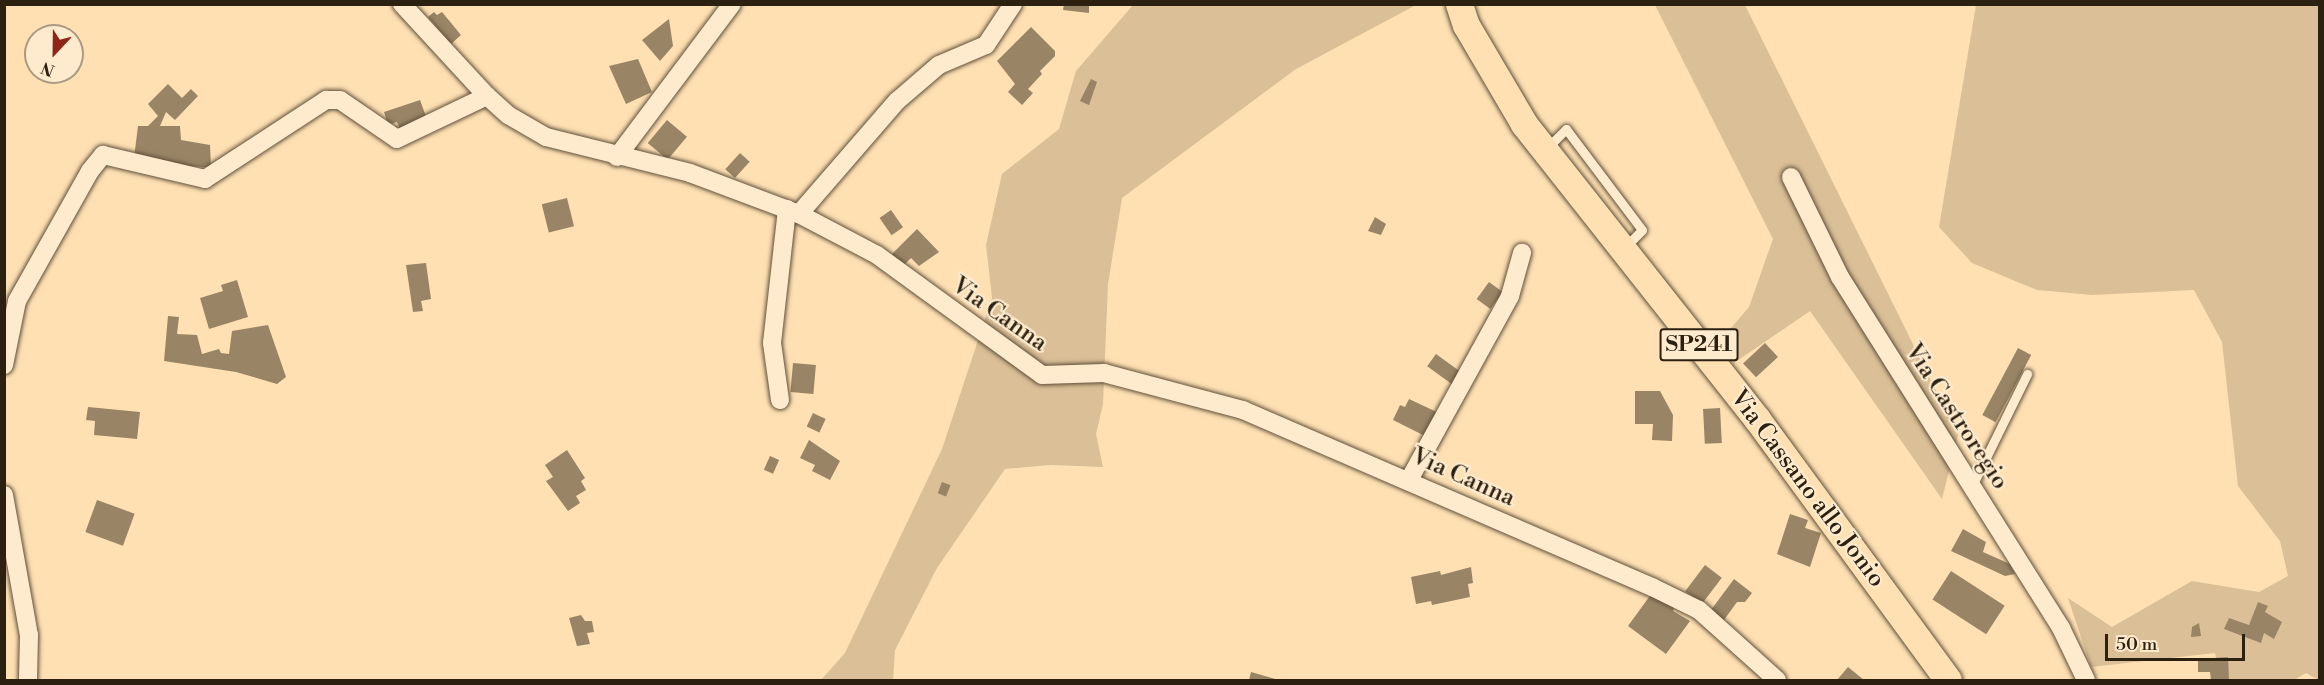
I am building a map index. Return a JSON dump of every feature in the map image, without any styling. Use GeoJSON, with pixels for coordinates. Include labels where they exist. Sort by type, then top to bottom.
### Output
{"type":"FeatureCollection","features":[{"type":"Feature","properties":{"kind":"main road","name":"Via Cassano allo Jonio"},"geometry":{"type":"LineString","coordinates":[[1459,4],[1466,25],[1524,124],[1757,419],[1948,681]]}},
{"type":"Feature","properties":{"kind":"street","name":"Via Canna"},"geometry":{"type":"LineString","coordinates":[[402,4],[487,96],[508,115],[546,137],[617,157],[690,173],[793,212],[877,255],[1042,375],[1104,373],[1243,410],[1652,587],[1699,610],[1777,681]]}},
{"type":"Feature","properties":{"kind":"street"},"geometry":{"type":"LineString","coordinates":[[617,157],[732,4]]}},
{"type":"Feature","properties":{"kind":"street"},"geometry":{"type":"LineString","coordinates":[[780,400],[772,343],[793,212],[897,101],[939,65],[987,45],[1013,4]]}},
{"type":"Feature","properties":{"kind":"street"},"geometry":{"type":"LineString","coordinates":[[4,364],[17,301],[90,171],[104,155],[205,179],[326,100],[340,100],[397,139],[487,96]]}},
{"type":"Feature","properties":{"kind":"street","name":"Via Castroregio"},"geometry":{"type":"LineString","coordinates":[[1791,177],[1839,277],[2061,628],[2086,681]]}},
{"type":"Feature","properties":{"kind":"street"},"geometry":{"type":"LineString","coordinates":[[1409,480],[1510,296],[1522,253]]}},
{"type":"Feature","properties":{"kind":"street"},"geometry":{"type":"LineString","coordinates":[[4,495],[29,635],[28,681]]}},
{"type":"Feature","properties":{"kind":"lane"},"geometry":{"type":"LineString","coordinates":[[1972,486],[2027,374]]}},
{"type":"Feature","properties":{"kind":"shaded area"},"geometry":{"type":"Polygon","coordinates":[[[1133,5],[1416,5],[1296,69],[1122,198],[1108,284],[1103,404],[1096,434],[1103,467],[1051,465],[1005,469],[937,568],[895,650],[893,680],[821,680],[845,653],[942,449],[992,298],[986,245],[1002,174],[1059,129],[1076,71],[1133,5]]]}},
{"type":"Feature","properties":{"kind":"shaded area"},"geometry":{"type":"Polygon","coordinates":[[[1655,5],[1745,5],[1958,435],[1942,499],[1810,311],[1734,363],[1714,348],[1749,307],[1773,239],[1655,5]]]}},
{"type":"Feature","properties":{"kind":"shaded area"},"geometry":{"type":"Polygon","coordinates":[[[1976,5],[2319,5],[2319,680],[2306,673],[2294,680],[2221,680],[2215,653],[2091,667],[2068,598],[2112,627],[2192,581],[2259,592],[2288,576],[2280,541],[2238,486],[2222,342],[2194,290],[2092,295],[2037,290],[1972,263],[1939,227],[1976,5]]]}},
{"type":"Feature","properties":{"kind":"building"},"geometry":{"type":"Polygon","coordinates":[[[1064,4],[1089,4],[1089,13],[1063,10],[1064,4]]]}},
{"type":"Feature","properties":{"kind":"building"},"geometry":{"type":"Polygon","coordinates":[[[434,12],[437,15],[442,12],[461,35],[451,44],[428,17],[434,12]]]}},
{"type":"Feature","properties":{"kind":"building"},"geometry":{"type":"Polygon","coordinates":[[[669,19],[673,46],[660,61],[642,40],[669,19]]]}},
{"type":"Feature","properties":{"kind":"building"},"geometry":{"type":"Polygon","coordinates":[[[1031,27],[1055,51],[1055,56],[1040,71],[1042,74],[1028,89],[1033,93],[1022,105],[1008,92],[1015,84],[997,61],[1031,27]]]}},
{"type":"Feature","properties":{"kind":"building"},"geometry":{"type":"Polygon","coordinates":[[[638,59],[652,92],[626,104],[609,66],[638,59]]]}},
{"type":"Feature","properties":{"kind":"building"},"geometry":{"type":"Polygon","coordinates":[[[1091,79],[1097,82],[1089,105],[1080,101],[1091,79]]]}},
{"type":"Feature","properties":{"kind":"building"},"geometry":{"type":"Polygon","coordinates":[[[168,84],[182,98],[191,89],[198,96],[175,120],[166,112],[160,126],[180,126],[181,140],[210,145],[211,167],[154,166],[134,158],[138,126],[148,126],[158,116],[148,104],[168,84]]]}},
{"type":"Feature","properties":{"kind":"building"},"geometry":{"type":"Polygon","coordinates":[[[420,100],[428,122],[401,131],[397,122],[388,125],[384,112],[420,100]]]}},
{"type":"Feature","properties":{"kind":"building"},"geometry":{"type":"Polygon","coordinates":[[[667,120],[687,137],[668,160],[648,143],[667,120]]]}},
{"type":"Feature","properties":{"kind":"building"},"geometry":{"type":"Polygon","coordinates":[[[740,153],[750,162],[735,178],[725,169],[740,153]]]}},
{"type":"Feature","properties":{"kind":"building"},"geometry":{"type":"Polygon","coordinates":[[[567,198],[574,226],[549,232],[542,204],[567,198]]]}},
{"type":"Feature","properties":{"kind":"building"},"geometry":{"type":"Polygon","coordinates":[[[891,210],[903,227],[892,235],[880,218],[891,210]]]}},
{"type":"Feature","properties":{"kind":"building"},"geometry":{"type":"Polygon","coordinates":[[[1375,217],[1386,224],[1381,235],[1368,231],[1375,217]]]}},
{"type":"Feature","properties":{"kind":"building"},"geometry":{"type":"Polygon","coordinates":[[[917,229],[939,252],[919,266],[911,258],[903,266],[892,254],[917,229]]]}},
{"type":"Feature","properties":{"kind":"building"},"geometry":{"type":"Polygon","coordinates":[[[426,263],[431,299],[421,301],[423,311],[413,312],[406,265],[426,263]]]}},
{"type":"Feature","properties":{"kind":"building"},"geometry":{"type":"Polygon","coordinates":[[[237,280],[248,317],[209,329],[200,298],[223,291],[221,285],[237,280]]]}},
{"type":"Feature","properties":{"kind":"building"},"geometry":{"type":"Polygon","coordinates":[[[1489,282],[1503,292],[1490,309],[1477,299],[1489,282]]]}},
{"type":"Feature","properties":{"kind":"building"},"geometry":{"type":"Polygon","coordinates":[[[168,316],[179,317],[177,334],[197,335],[202,354],[219,349],[221,353],[229,354],[232,331],[268,325],[286,377],[277,384],[236,372],[164,361],[168,316]]]}},
{"type":"Feature","properties":{"kind":"building"},"geometry":{"type":"Polygon","coordinates":[[[1765,343],[1778,357],[1756,377],[1743,363],[1765,343]]]}},
{"type":"Feature","properties":{"kind":"building"},"geometry":{"type":"Polygon","coordinates":[[[2018,348],[2031,355],[1996,422],[1982,415],[2018,348]]]}},
{"type":"Feature","properties":{"kind":"building"},"geometry":{"type":"Polygon","coordinates":[[[1436,354],[1462,373],[1453,385],[1427,366],[1436,354]]]}},
{"type":"Feature","properties":{"kind":"building"},"geometry":{"type":"Polygon","coordinates":[[[793,363],[816,365],[813,394],[790,392],[793,363]]]}},
{"type":"Feature","properties":{"kind":"building"},"geometry":{"type":"Polygon","coordinates":[[[1635,391],[1660,391],[1673,415],[1672,441],[1652,440],[1653,424],[1635,424],[1635,391]]]}},
{"type":"Feature","properties":{"kind":"building"},"geometry":{"type":"Polygon","coordinates":[[[1409,399],[1441,414],[1429,438],[1393,420],[1400,405],[1405,407],[1409,399]]]}},
{"type":"Feature","properties":{"kind":"building"},"geometry":{"type":"Polygon","coordinates":[[[88,407],[140,412],[137,439],[94,435],[95,421],[86,420],[88,407]]]}},
{"type":"Feature","properties":{"kind":"building"},"geometry":{"type":"Polygon","coordinates":[[[1720,408],[1722,443],[1705,444],[1703,409],[1720,408]]]}},
{"type":"Feature","properties":{"kind":"building"},"geometry":{"type":"Polygon","coordinates":[[[813,413],[826,419],[819,433],[807,427],[813,413]]]}},
{"type":"Feature","properties":{"kind":"building"},"geometry":{"type":"Polygon","coordinates":[[[809,440],[840,461],[830,480],[812,471],[815,465],[800,458],[809,440]]]}},
{"type":"Feature","properties":{"kind":"building"},"geometry":{"type":"Polygon","coordinates":[[[567,450],[585,478],[581,481],[586,490],[576,496],[580,503],[568,511],[546,481],[553,477],[545,465],[567,450]]]}},
{"type":"Feature","properties":{"kind":"building"},"geometry":{"type":"Polygon","coordinates":[[[770,456],[779,460],[773,474],[764,470],[770,456]]]}},
{"type":"Feature","properties":{"kind":"building"},"geometry":{"type":"Polygon","coordinates":[[[942,482],[950,485],[946,496],[938,493],[942,482]]]}},
{"type":"Feature","properties":{"kind":"building"},"geometry":{"type":"Polygon","coordinates":[[[97,500],[135,514],[123,546],[85,532],[97,500]]]}},
{"type":"Feature","properties":{"kind":"building"},"geometry":{"type":"Polygon","coordinates":[[[1790,514],[1808,520],[1805,528],[1821,533],[1810,567],[1777,554],[1790,514]]]}},
{"type":"Feature","properties":{"kind":"building"},"geometry":{"type":"Polygon","coordinates":[[[1963,529],[1986,542],[1983,552],[2010,564],[2015,574],[2005,576],[1951,551],[1963,529]]]}},
{"type":"Feature","properties":{"kind":"building"},"geometry":{"type":"Polygon","coordinates":[[[1705,565],[1722,578],[1702,604],[1685,591],[1705,565]]]}},
{"type":"Feature","properties":{"kind":"building"},"geometry":{"type":"Polygon","coordinates":[[[1471,567],[1473,583],[1468,584],[1470,597],[1432,605],[1431,601],[1416,604],[1411,577],[1440,571],[1441,575],[1471,567]]]}},
{"type":"Feature","properties":{"kind":"building"},"geometry":{"type":"Polygon","coordinates":[[[1951,571],[2005,606],[1986,634],[1932,600],[1951,571]]]}},
{"type":"Feature","properties":{"kind":"building"},"geometry":{"type":"Polygon","coordinates":[[[1734,579],[1752,593],[1745,602],[1737,602],[1724,620],[1711,610],[1734,579]]]}},
{"type":"Feature","properties":{"kind":"building"},"geometry":{"type":"Polygon","coordinates":[[[1652,593],[1676,603],[1673,611],[1690,621],[1666,654],[1628,626],[1652,593]]]}},
{"type":"Feature","properties":{"kind":"building"},"geometry":{"type":"Polygon","coordinates":[[[2258,602],[2268,606],[2265,612],[2282,622],[2274,639],[2264,633],[2261,643],[2224,629],[2229,618],[2249,625],[2258,602]]]}},
{"type":"Feature","properties":{"kind":"building"},"geometry":{"type":"Polygon","coordinates":[[[581,615],[585,621],[592,621],[594,632],[587,633],[590,644],[577,646],[569,618],[581,615]]]}},
{"type":"Feature","properties":{"kind":"building"},"geometry":{"type":"Polygon","coordinates":[[[2199,623],[2201,636],[2191,637],[2192,627],[2199,623]]]}},
{"type":"Feature","properties":{"kind":"building"},"geometry":{"type":"Polygon","coordinates":[[[2228,657],[2229,680],[2211,680],[2210,672],[2198,672],[2198,659],[2228,657]]]}},
{"type":"Feature","properties":{"kind":"building"},"geometry":{"type":"Polygon","coordinates":[[[1848,667],[1864,680],[1837,680],[1848,667]]]}},
{"type":"Feature","properties":{"kind":"building"},"geometry":{"type":"Polygon","coordinates":[[[1251,672],[1279,680],[1249,680],[1251,672]]]}}]}
